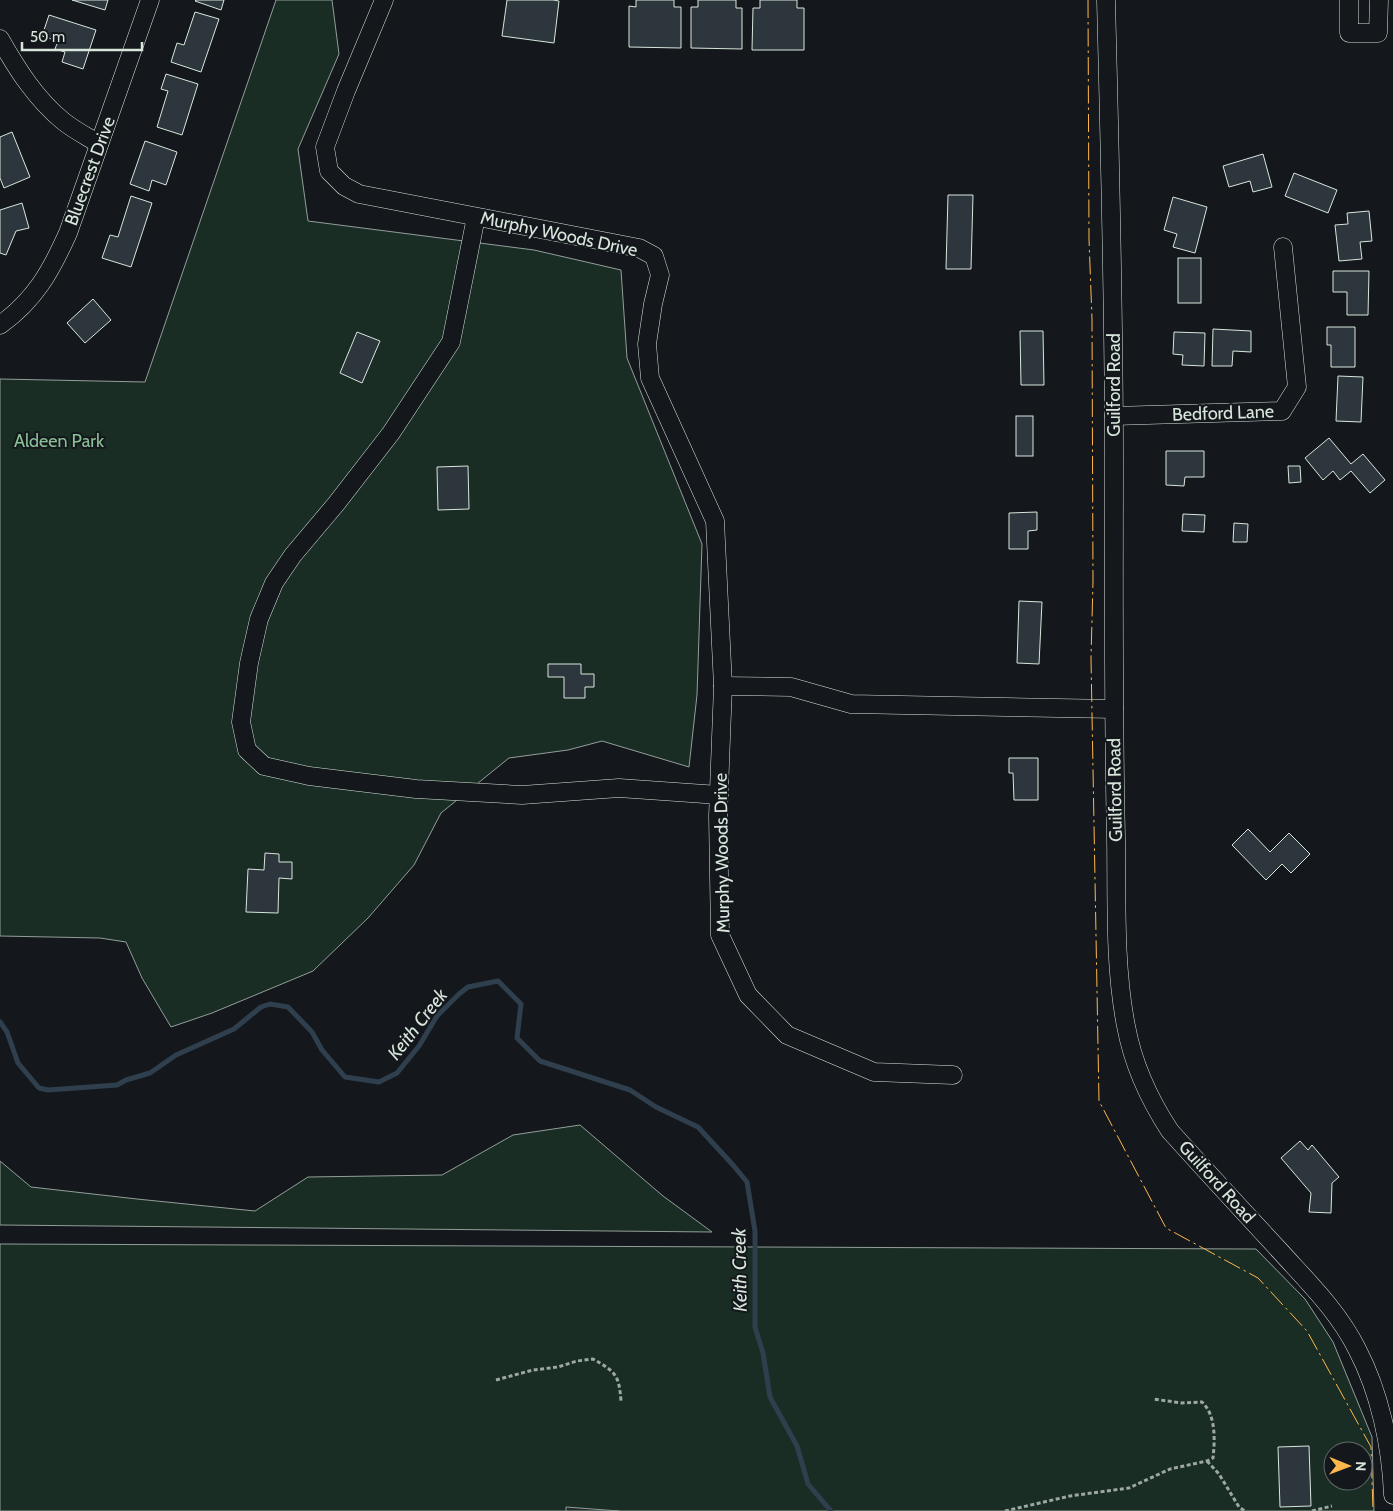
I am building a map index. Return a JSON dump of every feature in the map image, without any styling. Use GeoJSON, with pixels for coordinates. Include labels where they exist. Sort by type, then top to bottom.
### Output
{"type":"FeatureCollection","features":[{"type":"Feature","properties":{"kind":"street","name":"Bluecrest Drive"},"geometry":{"type":"LineString","coordinates":[[0,325],[13,316],[33,296],[53,266],[68,233],[150,0]]}},
{"type":"Feature","properties":{"kind":"street","name":"Murphy Woods Drive"},"geometry":{"type":"LineString","coordinates":[[384,0],[346,91],[326,147],[329,171],[344,186],[358,194],[640,248],[654,256],[660,275],[653,304],[647,344],[650,378],[715,521],[723,686],[719,795],[720,934],[748,996],[787,1035],[874,1072],[953,1075]]}},
{"type":"Feature","properties":{"kind":"street","name":"Guilford Road"},"geometry":{"type":"LineString","coordinates":[[1106,0],[1112,200],[1114,709],[1119,969],[1126,1026],[1139,1072],[1153,1105],[1170,1130],[1335,1312],[1358,1349],[1376,1395],[1385,1435],[1393,1495]]}},
{"type":"Feature","properties":{"kind":"street"},"geometry":{"type":"LineString","coordinates":[[1349,0],[1349,33],[1378,33],[1379,0]]}},
{"type":"Feature","properties":{"kind":"street"},"geometry":{"type":"LineString","coordinates":[[0,39],[16,68],[38,96],[64,122],[99,144]]}},
{"type":"Feature","properties":{"kind":"street"},"geometry":{"type":"LineString","coordinates":[[476,217],[451,342],[391,433],[336,504],[293,555],[270,592],[259,619],[249,663],[241,722],[247,750],[264,766],[309,776],[416,789],[522,795],[619,788],[719,795]]}},
{"type":"Feature","properties":{"kind":"street","name":"Bedford Lane"},"geometry":{"type":"LineString","coordinates":[[1114,416],[1282,411],[1297,387],[1283,247]]}},
{"type":"Feature","properties":{"kind":"street"},"geometry":{"type":"LineString","coordinates":[[723,686],[791,687],[851,704],[1114,709]]}},
{"type":"Feature","properties":{"kind":"path"},"geometry":{"type":"LineString","coordinates":[[496,1380],[533,1370],[558,1367],[577,1361],[593,1359],[616,1375],[619,1382],[621,1401]]}},
{"type":"Feature","properties":{"kind":"path"},"geometry":{"type":"LineString","coordinates":[[1005,1511],[1070,1496],[1129,1488],[1170,1469],[1207,1461],[1212,1458],[1214,1447],[1212,1419],[1208,1408],[1202,1402],[1182,1403],[1154,1399]]}},
{"type":"Feature","properties":{"kind":"path"},"geometry":{"type":"LineString","coordinates":[[1207,1461],[1219,1474],[1239,1507],[1244,1511]]}},
{"type":"Feature","properties":{"kind":"path"},"geometry":{"type":"LineString","coordinates":[[1312,1511],[1332,1506]]}},
{"type":"Feature","properties":{"kind":"green space","name":"Aldeen Park"},"geometry":{"type":"Polygon","coordinates":[[[276,0],[332,0],[339,54],[298,149],[308,221],[534,250],[621,270],[627,358],[702,544],[697,695],[689,767],[602,741],[568,750],[509,758],[441,813],[414,865],[368,918],[313,971],[212,1013],[171,1027],[142,978],[126,942],[100,938],[0,936],[0,379],[145,382],[276,0]]]}},
{"type":"Feature","properties":{"kind":"green space"},"geometry":{"type":"Polygon","coordinates":[[[580,1125],[663,1196],[712,1232],[0,1225],[0,1161],[31,1187],[255,1211],[308,1177],[442,1175],[513,1135],[580,1125]]]}},
{"type":"Feature","properties":{"kind":"green space"},"geometry":{"type":"Polygon","coordinates":[[[0,1244],[1256,1249],[1305,1299],[1333,1342],[1372,1437],[1372,1441],[1323,1441],[1323,1491],[1373,1491],[1373,1474],[1374,1511],[0,1511],[0,1244]]]}},
{"type":"Feature","properties":{"kind":"shaded area"},"geometry":{"type":"Polygon","coordinates":[[[566,1507],[619,1511],[566,1511],[566,1507]]]}},
{"type":"Feature","properties":{"kind":"building"},"geometry":{"type":"Polygon","coordinates":[[[72,0],[108,0],[105,10],[72,0]]]}},
{"type":"Feature","properties":{"kind":"building"},"geometry":{"type":"Polygon","coordinates":[[[196,0],[224,0],[221,10],[196,0]]]}},
{"type":"Feature","properties":{"kind":"building"},"geometry":{"type":"Polygon","coordinates":[[[507,0],[559,1],[554,43],[502,36],[507,0]]]}},
{"type":"Feature","properties":{"kind":"building"},"geometry":{"type":"Polygon","coordinates":[[[636,0],[674,0],[674,7],[681,7],[681,48],[629,47],[629,6],[636,7],[636,0]]]}},
{"type":"Feature","properties":{"kind":"building"},"geometry":{"type":"Polygon","coordinates":[[[698,0],[736,0],[736,8],[742,8],[742,49],[691,48],[691,7],[698,7],[698,0]]]}},
{"type":"Feature","properties":{"kind":"building"},"geometry":{"type":"Polygon","coordinates":[[[760,0],[797,0],[797,8],[804,8],[804,50],[752,50],[753,8],[760,8],[760,0]]]}},
{"type":"Feature","properties":{"kind":"building"},"geometry":{"type":"Polygon","coordinates":[[[195,12],[219,19],[201,72],[171,62],[177,43],[184,45],[195,12]]]}},
{"type":"Feature","properties":{"kind":"building"},"geometry":{"type":"Polygon","coordinates":[[[49,15],[96,30],[83,69],[62,62],[65,52],[55,49],[58,41],[42,36],[49,15]]]}},
{"type":"Feature","properties":{"kind":"building"},"geometry":{"type":"Polygon","coordinates":[[[166,74],[198,84],[182,135],[157,127],[168,91],[161,89],[166,74]]]}},
{"type":"Feature","properties":{"kind":"building"},"geometry":{"type":"Polygon","coordinates":[[[12,132],[30,177],[4,188],[0,178],[0,137],[12,132]]]}},
{"type":"Feature","properties":{"kind":"building"},"geometry":{"type":"Polygon","coordinates":[[[145,141],[177,152],[166,185],[152,180],[149,191],[130,184],[145,141]]]}},
{"type":"Feature","properties":{"kind":"building"},"geometry":{"type":"Polygon","coordinates":[[[1263,154],[1272,187],[1253,192],[1250,181],[1229,187],[1223,166],[1263,154]]]}},
{"type":"Feature","properties":{"kind":"building"},"geometry":{"type":"Polygon","coordinates":[[[1294,173],[1337,190],[1328,213],[1285,196],[1294,173]]]}},
{"type":"Feature","properties":{"kind":"building"},"geometry":{"type":"Polygon","coordinates":[[[948,195],[973,195],[971,269],[946,269],[948,195]]]}},
{"type":"Feature","properties":{"kind":"building"},"geometry":{"type":"Polygon","coordinates":[[[131,196],[152,203],[131,267],[102,258],[110,235],[118,237],[131,196]]]}},
{"type":"Feature","properties":{"kind":"building"},"geometry":{"type":"Polygon","coordinates":[[[1173,197],[1207,207],[1195,253],[1173,247],[1177,234],[1164,230],[1173,197]]]}},
{"type":"Feature","properties":{"kind":"building"},"geometry":{"type":"Polygon","coordinates":[[[22,203],[29,228],[16,231],[6,255],[0,253],[0,210],[22,203]]]}},
{"type":"Feature","properties":{"kind":"building"},"geometry":{"type":"Polygon","coordinates":[[[1369,211],[1372,241],[1360,242],[1362,259],[1339,261],[1335,225],[1348,224],[1347,213],[1369,211]]]}},
{"type":"Feature","properties":{"kind":"building"},"geometry":{"type":"Polygon","coordinates":[[[1178,258],[1201,258],[1201,303],[1178,303],[1178,258]]]}},
{"type":"Feature","properties":{"kind":"building"},"geometry":{"type":"Polygon","coordinates":[[[1333,271],[1369,271],[1368,315],[1347,315],[1347,292],[1333,292],[1333,271]]]}},
{"type":"Feature","properties":{"kind":"building"},"geometry":{"type":"Polygon","coordinates":[[[93,299],[111,320],[85,343],[67,323],[93,299]]]}},
{"type":"Feature","properties":{"kind":"building"},"geometry":{"type":"Polygon","coordinates":[[[1327,327],[1355,327],[1355,367],[1331,367],[1331,345],[1327,345],[1327,327]]]}},
{"type":"Feature","properties":{"kind":"building"},"geometry":{"type":"Polygon","coordinates":[[[1213,329],[1251,331],[1251,352],[1233,351],[1232,366],[1212,366],[1213,329]]]}},
{"type":"Feature","properties":{"kind":"building"},"geometry":{"type":"Polygon","coordinates":[[[1020,331],[1043,331],[1044,385],[1021,385],[1020,331]]]}},
{"type":"Feature","properties":{"kind":"building"},"geometry":{"type":"Polygon","coordinates":[[[357,332],[380,341],[362,383],[340,373],[357,332]]]}},
{"type":"Feature","properties":{"kind":"building"},"geometry":{"type":"Polygon","coordinates":[[[1174,332],[1205,333],[1204,366],[1182,365],[1183,355],[1173,354],[1174,332]]]}},
{"type":"Feature","properties":{"kind":"building"},"geometry":{"type":"Polygon","coordinates":[[[1338,376],[1363,377],[1361,422],[1336,421],[1338,376]]]}},
{"type":"Feature","properties":{"kind":"building"},"geometry":{"type":"Polygon","coordinates":[[[1016,416],[1033,416],[1033,456],[1016,456],[1016,416]]]}},
{"type":"Feature","properties":{"kind":"building"},"geometry":{"type":"Polygon","coordinates":[[[1329,438],[1351,464],[1363,454],[1385,480],[1370,493],[1351,471],[1340,480],[1333,471],[1323,480],[1305,458],[1329,438]]]}},
{"type":"Feature","properties":{"kind":"building"},"geometry":{"type":"Polygon","coordinates":[[[1166,451],[1204,451],[1204,477],[1185,477],[1184,486],[1166,485],[1166,451]]]}},
{"type":"Feature","properties":{"kind":"building"},"geometry":{"type":"Polygon","coordinates":[[[468,466],[469,509],[438,510],[437,467],[468,466]]]}},
{"type":"Feature","properties":{"kind":"building"},"geometry":{"type":"Polygon","coordinates":[[[1288,466],[1300,466],[1301,482],[1289,483],[1288,466]]]}},
{"type":"Feature","properties":{"kind":"building"},"geometry":{"type":"Polygon","coordinates":[[[1037,512],[1037,530],[1028,531],[1028,549],[1009,549],[1009,513],[1037,512]]]}},
{"type":"Feature","properties":{"kind":"building"},"geometry":{"type":"Polygon","coordinates":[[[1183,514],[1205,515],[1204,532],[1182,531],[1183,514]]]}},
{"type":"Feature","properties":{"kind":"building"},"geometry":{"type":"Polygon","coordinates":[[[1234,523],[1248,524],[1247,542],[1233,542],[1234,523]]]}},
{"type":"Feature","properties":{"kind":"building"},"geometry":{"type":"Polygon","coordinates":[[[1019,601],[1042,602],[1039,664],[1017,663],[1019,601]]]}},
{"type":"Feature","properties":{"kind":"building"},"geometry":{"type":"Polygon","coordinates":[[[548,664],[581,664],[581,674],[594,674],[594,687],[585,687],[585,698],[564,698],[564,677],[548,677],[548,664]]]}},
{"type":"Feature","properties":{"kind":"building"},"geometry":{"type":"Polygon","coordinates":[[[1009,758],[1038,758],[1038,800],[1014,800],[1013,773],[1009,773],[1009,758]]]}},
{"type":"Feature","properties":{"kind":"building"},"geometry":{"type":"Polygon","coordinates":[[[1248,829],[1270,852],[1289,833],[1310,854],[1291,873],[1282,864],[1266,880],[1232,845],[1248,829]]]}},
{"type":"Feature","properties":{"kind":"building"},"geometry":{"type":"Polygon","coordinates":[[[265,853],[279,854],[279,862],[292,862],[292,879],[279,878],[278,913],[246,912],[248,869],[264,870],[265,853]]]}},
{"type":"Feature","properties":{"kind":"building"},"geometry":{"type":"Polygon","coordinates":[[[1300,1141],[1308,1150],[1312,1145],[1339,1177],[1332,1183],[1331,1213],[1309,1212],[1311,1193],[1281,1158],[1300,1141]]]}},
{"type":"Feature","properties":{"kind":"building"},"geometry":{"type":"Polygon","coordinates":[[[1309,1446],[1311,1506],[1280,1507],[1278,1447],[1309,1446]]]}},
{"type":"Feature","properties":{"kind":"waterway","name":"Keith Creek"},"geometry":{"type":"LineString","coordinates":[[0,1022],[7,1032],[18,1063],[39,1088],[48,1090],[117,1085],[126,1080],[150,1073],[176,1055],[234,1029],[261,1007],[270,1004],[288,1007],[312,1032],[322,1050],[345,1077],[379,1082],[397,1073],[419,1046],[437,1016],[459,994],[468,987],[498,981],[521,1004],[517,1038],[540,1061],[630,1090],[656,1107],[698,1127],[747,1182],[755,1231],[755,1327],[763,1353],[770,1397],[797,1446],[808,1484],[831,1511]]}},
{"type":"Feature","properties":{"kind":"power"},"geometry":{"type":"LineString","coordinates":[[1088,0],[1089,239],[1092,319],[1093,581],[1091,658],[1099,1101],[1166,1228],[1258,1278],[1307,1331],[1371,1447],[1373,1511]]}}]}
